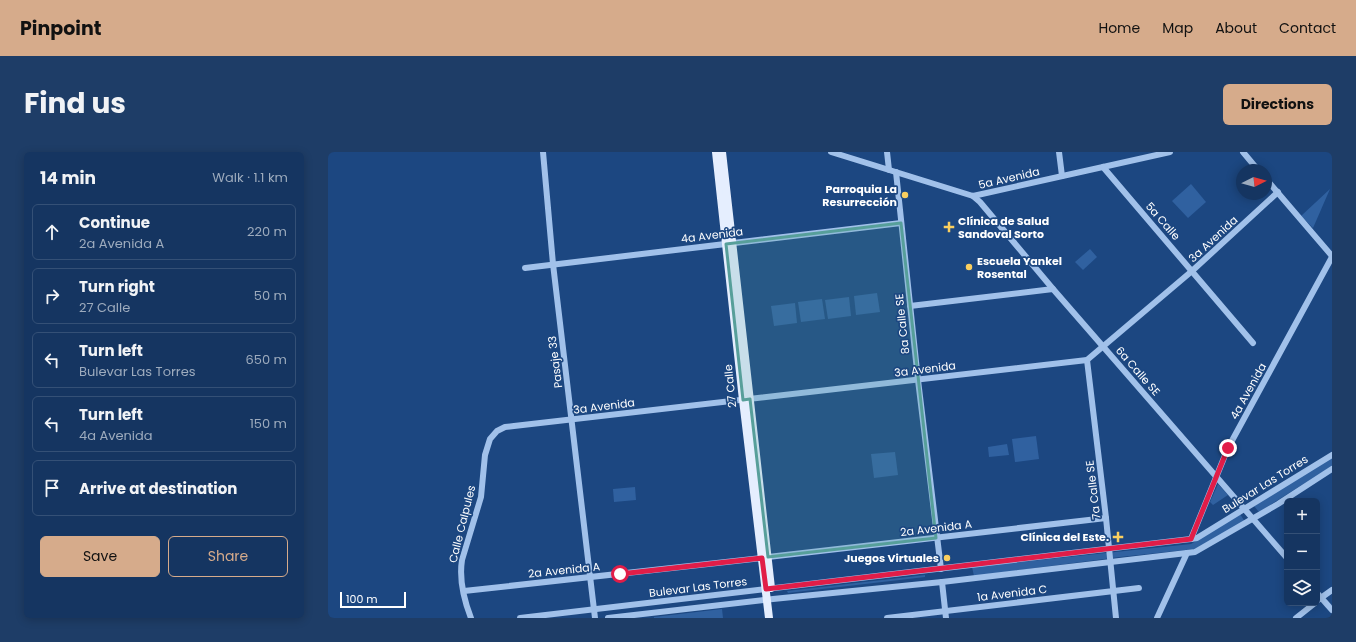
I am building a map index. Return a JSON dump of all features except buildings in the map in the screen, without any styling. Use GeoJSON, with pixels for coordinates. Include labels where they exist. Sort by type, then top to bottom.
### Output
{"type":"FeatureCollection","features":[{"type":"Feature","properties":{"kind":"main road","name":"27 Calle"},"geometry":{"type":"LineString","coordinates":[[716,152],[729,243]]}},
{"type":"Feature","properties":{"kind":"main road","name":"27 Calle"},"geometry":{"type":"LineString","coordinates":[[722,152],[729,243],[746,400],[769,589],[773,599],[775,618]]}},
{"type":"Feature","properties":{"kind":"main road","name":"27 Calle"},"geometry":{"type":"LineString","coordinates":[[770,618],[773,599]]}},
{"type":"Feature","properties":{"kind":"street","name":"Pasaje 33"},"geometry":{"type":"LineString","coordinates":[[543,152],[553,264],[595,618]]}},
{"type":"Feature","properties":{"kind":"street","name":"5a Avenida"},"geometry":{"type":"LineString","coordinates":[[831,152],[973,196],[1170,152]]}},
{"type":"Feature","properties":{"kind":"street"},"geometry":{"type":"LineString","coordinates":[[887,152],[889,170]]}},
{"type":"Feature","properties":{"kind":"street"},"geometry":{"type":"LineString","coordinates":[[1059,152],[1062,176]]}},
{"type":"Feature","properties":{"kind":"street"},"geometry":{"type":"LineString","coordinates":[[1243,152],[1253,164]]}},
{"type":"Feature","properties":{"kind":"street","name":"5a Calle"},"geometry":{"type":"LineString","coordinates":[[1103,167],[1253,343]]}},
{"type":"Feature","properties":{"kind":"street","name":"8a Calle SE"},"geometry":{"type":"LineString","coordinates":[[896,172],[918,380],[936,538],[941,569]]}},
{"type":"Feature","properties":{"kind":"street"},"geometry":{"type":"LineString","coordinates":[[1272,186],[1332,256]]}},
{"type":"Feature","properties":{"kind":"street","name":"3a Avenida"},"geometry":{"type":"LineString","coordinates":[[514,426],[1087,360],[1192,271],[1278,192]]}},
{"type":"Feature","properties":{"kind":"street","name":"6a Calle SE"},"geometry":{"type":"LineString","coordinates":[[973,196],[980,202],[1053,289],[1284,555]]}},
{"type":"Feature","properties":{"kind":"street","name":"4a Avenida"},"geometry":{"type":"LineString","coordinates":[[525,268],[901,223]]}},
{"type":"Feature","properties":{"kind":"street","name":"4a Avenida"},"geometry":{"type":"LineString","coordinates":[[1191,539],[1228,448],[1332,256]]}},
{"type":"Feature","properties":{"kind":"street"},"geometry":{"type":"LineString","coordinates":[[910,306],[1053,289]]}},
{"type":"Feature","properties":{"kind":"street","name":"7a Calle SE"},"geometry":{"type":"LineString","coordinates":[[1087,360],[1106,518],[1116,618]]}},
{"type":"Feature","properties":{"kind":"street","name":"Calle Calpules"},"geometry":{"type":"LineString","coordinates":[[471,618],[464,591],[461,570],[462,560],[481,497],[486,455],[490,439],[497,431],[505,427],[514,426]]}},
{"type":"Feature","properties":{"kind":"street","name":"Bulevar Las Torres"},"geometry":{"type":"LineString","coordinates":[[520,618],[1109,550],[1197,538],[1332,455]]}},
{"type":"Feature","properties":{"kind":"street","name":"Bulevar Las Torres"},"geometry":{"type":"LineString","coordinates":[[608,618],[773,599],[942,582],[1187,553],[1200,549],[1252,519],[1332,469]]}},
{"type":"Feature","properties":{"kind":"street","name":"2a Avenida A"},"geometry":{"type":"LineString","coordinates":[[464,591],[765,558],[1106,518]]}},
{"type":"Feature","properties":{"kind":"street"},"geometry":{"type":"LineString","coordinates":[[1157,618],[1187,553]]}},
{"type":"Feature","properties":{"kind":"street"},"geometry":{"type":"LineString","coordinates":[[942,582],[946,618]]}},
{"type":"Feature","properties":{"kind":"street","name":"1a Avenida C"},"geometry":{"type":"LineString","coordinates":[[887,618],[1139,588]]}},
{"type":"Feature","properties":{"kind":"street"},"geometry":{"type":"LineString","coordinates":[[1320,598],[1332,590]]}},
{"type":"Feature","properties":{"kind":"street"},"geometry":{"type":"LineString","coordinates":[[1320,601],[1332,610]]}},
{"type":"Feature","properties":{"kind":"street"},"geometry":{"type":"LineString","coordinates":[[1296,618],[1310,606]]}},
{"type":"Feature","properties":{"kind":"highlighted area"},"geometry":{"type":"Polygon","coordinates":[[[901,223],[936,538],[768,557],[750,399],[743,400],[726,244],[901,223]]]}},
{"type":"Feature","properties":{"kind":"shaded area"},"geometry":{"type":"Polygon","coordinates":[[[1191,184],[1206,202],[1188,218],[1172,201],[1191,184]]]}},
{"type":"Feature","properties":{"kind":"shaded area"},"geometry":{"type":"Polygon","coordinates":[[[1330,189],[1313,228],[1301,216],[1330,189]]]}},
{"type":"Feature","properties":{"kind":"shaded area"},"geometry":{"type":"Polygon","coordinates":[[[1090,249],[1097,257],[1083,270],[1075,262],[1090,249]]]}},
{"type":"Feature","properties":{"kind":"shaded area"},"geometry":{"type":"Polygon","coordinates":[[[877,293],[880,312],[856,315],[854,296],[877,293]]]}},
{"type":"Feature","properties":{"kind":"shaded area"},"geometry":{"type":"Polygon","coordinates":[[[849,297],[851,316],[828,319],[825,300],[849,297]]]}},
{"type":"Feature","properties":{"kind":"shaded area"},"geometry":{"type":"Polygon","coordinates":[[[822,299],[825,319],[801,322],[798,302],[822,299]]]}},
{"type":"Feature","properties":{"kind":"shaded area"},"geometry":{"type":"Polygon","coordinates":[[[795,303],[797,323],[774,326],[771,306],[795,303]]]}},
{"type":"Feature","properties":{"kind":"shaded area"},"geometry":{"type":"Polygon","coordinates":[[[1036,436],[1039,459],[1015,462],[1012,439],[1036,436]]]}},
{"type":"Feature","properties":{"kind":"shaded area"},"geometry":{"type":"Polygon","coordinates":[[[1007,444],[1009,455],[989,457],[988,447],[1007,444]]]}},
{"type":"Feature","properties":{"kind":"shaded area"},"geometry":{"type":"Polygon","coordinates":[[[895,452],[898,475],[874,478],[871,454],[895,452]]]}},
{"type":"Feature","properties":{"kind":"shaded area"},"geometry":{"type":"Polygon","coordinates":[[[1332,456],[1332,466],[1259,512],[1254,506],[1332,456]]]}},
{"type":"Feature","properties":{"kind":"shaded area"},"geometry":{"type":"Polygon","coordinates":[[[1218,484],[1228,495],[1213,505],[1210,502],[1218,484]]]}},
{"type":"Feature","properties":{"kind":"shaded area"},"geometry":{"type":"Polygon","coordinates":[[[635,487],[636,500],[614,502],[613,489],[635,487]]]}},
{"type":"Feature","properties":{"kind":"shaded area"},"geometry":{"type":"Polygon","coordinates":[[[1240,514],[1245,522],[1195,549],[974,576],[972,567],[1191,544],[1240,514]]]}},
{"type":"Feature","properties":{"kind":"shaded area"},"geometry":{"type":"Polygon","coordinates":[[[925,575],[925,577],[788,593],[787,591],[925,575]]]}},
{"type":"Feature","properties":{"kind":"shaded area"},"geometry":{"type":"Polygon","coordinates":[[[722,609],[723,618],[654,618],[654,617],[722,609]]]}},
{"type":"Feature","properties":{"kind":"place","name":"Parroquia La Resurrección"},"geometry":{"type":"Point","coordinates":[905,195]}},
{"type":"Feature","properties":{"kind":"place","name":"Clínica de Salud Sandoval Sorto"},"geometry":{"type":"Point","coordinates":[949,227]}},
{"type":"Feature","properties":{"kind":"place","name":"Escuela Yankel Rosental"},"geometry":{"type":"Point","coordinates":[969,267]}},
{"type":"Feature","properties":{"kind":"place","name":"Clínica del Este."},"geometry":{"type":"Point","coordinates":[1118,537]}},
{"type":"Feature","properties":{"kind":"place","name":"Juegos Virtuales"},"geometry":{"type":"Point","coordinates":[947,558]}},
{"type":"Feature","properties":{"kind":"route"},"geometry":{"type":"LineString","coordinates":[[620,574],[762,558],[766,589],[1109,550],[1191,539],[1228,448]]}}]}
